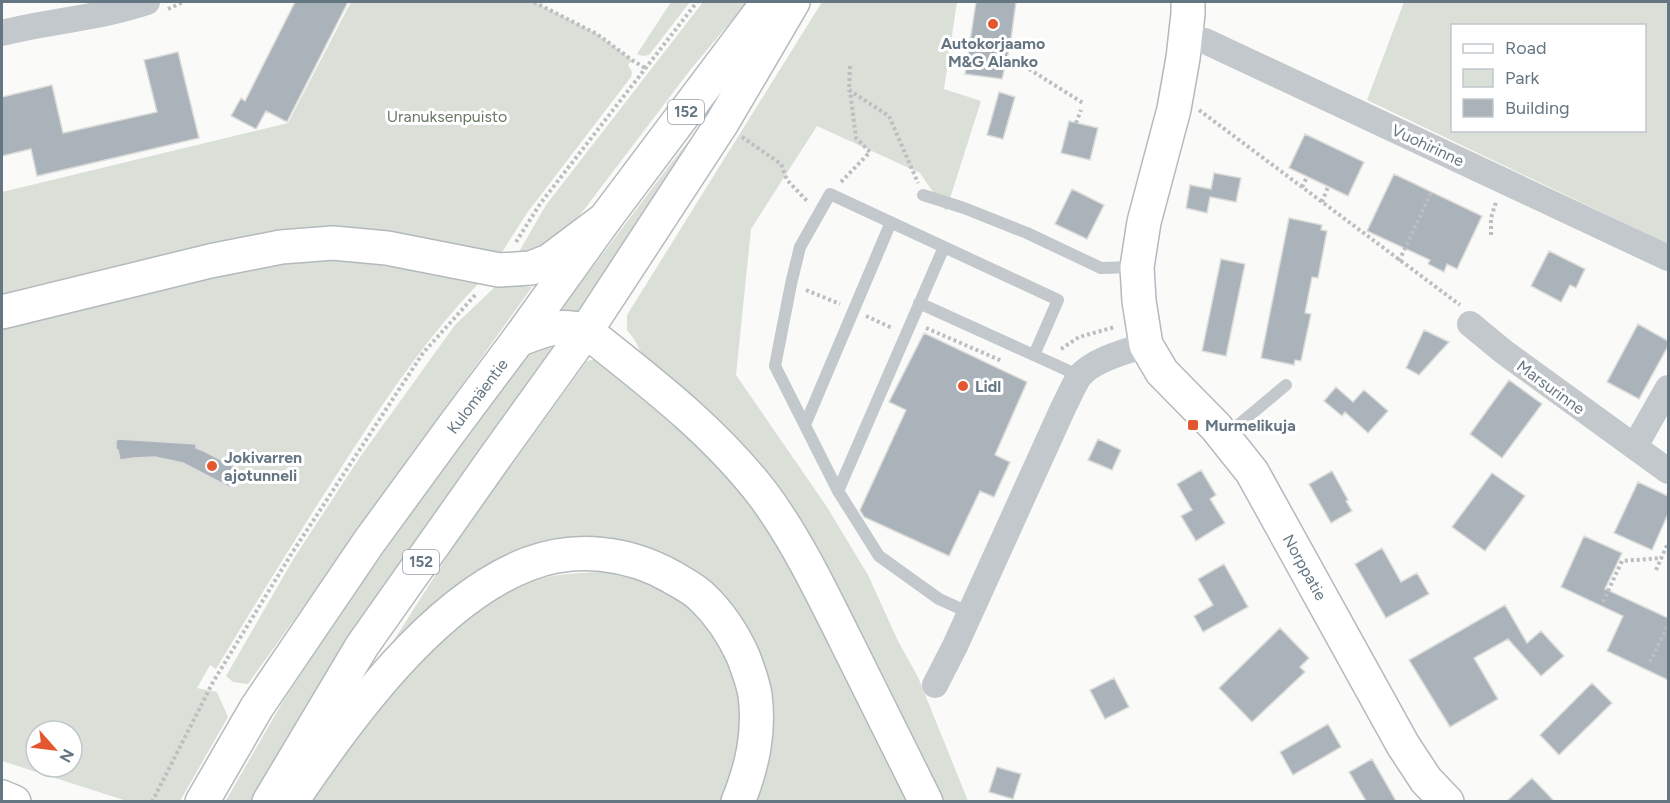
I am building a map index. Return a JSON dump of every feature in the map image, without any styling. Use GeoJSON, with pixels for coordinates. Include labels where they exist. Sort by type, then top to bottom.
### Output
{"type":"FeatureCollection","features":[{"type":"Feature","properties":{"kind":"main road","name":"Kulomäentie"},"geometry":{"type":"LineString","coordinates":[[202,801],[256,707],[356,562],[605,219],[768,2]]}},
{"type":"Feature","properties":{"kind":"main road","name":"152"},"geometry":{"type":"LineString","coordinates":[[268,801],[362,646],[586,331],[722,123],[792,2]]}},
{"type":"Feature","properties":{"kind":"main road"},"geometry":{"type":"LineString","coordinates":[[1146,345],[1139,301],[1137,267],[1144,222],[1174,109],[1185,39],[1188,2]]}},
{"type":"Feature","properties":{"kind":"main road"},"geometry":{"type":"LineString","coordinates":[[2,312],[210,261],[281,247],[333,243],[387,248],[499,270],[531,268],[549,261],[605,219]]}},
{"type":"Feature","properties":{"kind":"main road"},"geometry":{"type":"LineString","coordinates":[[518,340],[548,328],[562,327],[586,331],[656,386],[697,422],[732,458],[765,498],[799,549],[926,801]]}},
{"type":"Feature","properties":{"kind":"main road","name":"Norppatie"},"geometry":{"type":"LineString","coordinates":[[1146,345],[1162,372],[1224,437],[1252,472],[1403,745],[1426,780],[1447,801]]}},
{"type":"Feature","properties":{"kind":"main road"},"geometry":{"type":"LineString","coordinates":[[291,801],[349,721],[390,671],[451,611],[483,588],[527,564],[560,554],[587,553],[612,555],[661,571],[701,595],[735,638],[755,693],[757,722],[754,751],[738,801]]}},
{"type":"Feature","properties":{"kind":"main road"},"geometry":{"type":"LineString","coordinates":[[2,797],[14,801]]}},
{"type":"Feature","properties":{"kind":"street"},"geometry":{"type":"LineString","coordinates":[[2,33],[126,9],[147,2]]}},
{"type":"Feature","properties":{"kind":"street","name":"Vuohirinne"},"geometry":{"type":"LineString","coordinates":[[1185,39],[1205,41],[1668,258]]}},
{"type":"Feature","properties":{"kind":"street","name":"Marsurinne"},"geometry":{"type":"LineString","coordinates":[[1467,315],[1504,352],[1668,471]]}},
{"type":"Feature","properties":{"kind":"street"},"geometry":{"type":"LineString","coordinates":[[935,686],[1080,376],[1091,366],[1146,345]]}},
{"type":"Feature","properties":{"kind":"street"},"geometry":{"type":"LineString","coordinates":[[1635,446],[1668,388]]}},
{"type":"Feature","properties":{"kind":"lane"},"geometry":{"type":"LineString","coordinates":[[970,613],[939,599],[879,556],[837,491],[775,366],[800,247],[830,194],[1058,300],[1034,355]]}},
{"type":"Feature","properties":{"kind":"lane"},"geometry":{"type":"LineString","coordinates":[[923,195],[964,208],[1027,233],[1101,268],[1137,267]]}},
{"type":"Feature","properties":{"kind":"lane"},"geometry":{"type":"LineString","coordinates":[[805,425],[891,222]]}},
{"type":"Feature","properties":{"kind":"lane"},"geometry":{"type":"LineString","coordinates":[[837,491],[944,247]]}},
{"type":"Feature","properties":{"kind":"lane"},"geometry":{"type":"LineString","coordinates":[[919,303],[1080,376]]}},
{"type":"Feature","properties":{"kind":"lane"},"geometry":{"type":"LineString","coordinates":[[1224,437],[1286,385]]}},
{"type":"Feature","properties":{"kind":"path"},"geometry":{"type":"LineString","coordinates":[[534,2],[597,34],[645,68]]}},
{"type":"Feature","properties":{"kind":"path"},"geometry":{"type":"LineString","coordinates":[[152,801],[213,682],[298,543],[423,353],[499,270],[540,204],[697,2]]}},
{"type":"Feature","properties":{"kind":"path"},"geometry":{"type":"LineString","coordinates":[[1010,46],[1032,44]]}},
{"type":"Feature","properties":{"kind":"path"},"geometry":{"type":"LineString","coordinates":[[830,194],[870,152],[856,138],[849,90],[850,66]]}},
{"type":"Feature","properties":{"kind":"path"},"geometry":{"type":"LineString","coordinates":[[1029,69],[1083,103]]}},
{"type":"Feature","properties":{"kind":"path"},"geometry":{"type":"LineString","coordinates":[[849,90],[889,116],[923,195]]}},
{"type":"Feature","properties":{"kind":"path"},"geometry":{"type":"LineString","coordinates":[[1194,106],[1467,315]]}},
{"type":"Feature","properties":{"kind":"path"},"geometry":{"type":"LineString","coordinates":[[1076,123],[1081,110]]}},
{"type":"Feature","properties":{"kind":"path"},"geometry":{"type":"LineString","coordinates":[[741,136],[781,164],[787,180],[819,213]]}},
{"type":"Feature","properties":{"kind":"path"},"geometry":{"type":"LineString","coordinates":[[1302,187],[1307,177]]}},
{"type":"Feature","properties":{"kind":"path"},"geometry":{"type":"LineString","coordinates":[[1322,202],[1328,187]]}},
{"type":"Feature","properties":{"kind":"path"},"geometry":{"type":"LineString","coordinates":[[1399,261],[1431,193]]}},
{"type":"Feature","properties":{"kind":"path"},"geometry":{"type":"LineString","coordinates":[[1491,235],[1491,218],[1498,193]]}},
{"type":"Feature","properties":{"kind":"path"},"geometry":{"type":"LineString","coordinates":[[1656,570],[1668,543]]}},
{"type":"Feature","properties":{"kind":"path"},"geometry":{"type":"LineString","coordinates":[[1603,602],[1622,561],[1662,558]]}},
{"type":"Feature","properties":{"kind":"path"},"geometry":{"type":"LineString","coordinates":[[1650,662],[1668,625]]}},
{"type":"Feature","properties":{"kind":"green space","name":"Uranuksenpuisto"},"geometry":{"type":"Polygon","coordinates":[[[351,2],[534,2],[597,34],[632,60],[628,65],[632,72],[631,77],[527,213],[499,257],[425,241],[2,301],[2,192],[288,123],[351,2]]]}},
{"type":"Feature","properties":{"kind":"green space"},"geometry":{"type":"Polygon","coordinates":[[[671,2],[690,2],[649,55],[637,54],[671,2]]]}},
{"type":"Feature","properties":{"kind":"green space"},"geometry":{"type":"Polygon","coordinates":[[[703,2],[747,2],[691,69],[583,211],[556,241],[516,257],[546,205],[703,2]]]}},
{"type":"Feature","properties":{"kind":"green space"},"geometry":{"type":"Polygon","coordinates":[[[822,2],[957,2],[944,89],[981,101],[946,211],[920,173],[817,126],[751,229],[736,375],[827,507],[868,575],[898,641],[918,677],[968,801],[940,801],[850,625],[645,360],[627,330],[627,315],[822,2]]]}},
{"type":"Feature","properties":{"kind":"green space"},"geometry":{"type":"Polygon","coordinates":[[[1404,2],[1668,2],[1668,244],[1367,100],[1404,2]]]}},
{"type":"Feature","properties":{"kind":"green space"},"geometry":{"type":"Polygon","coordinates":[[[703,123],[582,314],[560,315],[565,304],[703,123]]]}},
{"type":"Feature","properties":{"kind":"green space"},"geometry":{"type":"Polygon","coordinates":[[[335,251],[440,270],[460,281],[479,283],[441,326],[389,396],[309,518],[216,669],[210,665],[197,688],[217,692],[228,717],[180,801],[127,801],[58,779],[84,779],[84,719],[24,719],[24,768],[2,761],[2,326],[239,267],[335,251]]]}},
{"type":"Feature","properties":{"kind":"green space"},"geometry":{"type":"Polygon","coordinates":[[[498,284],[532,287],[248,684],[233,682],[226,676],[294,558],[360,457],[455,325],[498,284]]]}},
{"type":"Feature","properties":{"kind":"green space"},"geometry":{"type":"Polygon","coordinates":[[[544,343],[556,343],[552,354],[256,801],[225,802],[282,703],[353,595],[517,365],[544,343]]]}},
{"type":"Feature","properties":{"kind":"green space"},"geometry":{"type":"Polygon","coordinates":[[[599,358],[722,462],[769,522],[917,801],[749,801],[769,726],[701,577],[661,552],[635,544],[564,540],[360,694],[460,536],[587,361],[599,358]]]}},
{"type":"Feature","properties":{"kind":"green space"},"geometry":{"type":"Polygon","coordinates":[[[621,571],[678,599],[710,628],[735,661],[746,717],[724,801],[311,802],[346,751],[404,678],[447,635],[493,597],[529,581],[574,574],[621,571]]]}},
{"type":"Feature","properties":{"kind":"building"},"geometry":{"type":"Polygon","coordinates":[[[295,2],[348,2],[287,122],[266,111],[256,129],[231,116],[241,98],[245,101],[295,2]]]}},
{"type":"Feature","properties":{"kind":"building","name":"Autokorjaamo M&G Alanko"},"geometry":{"type":"Polygon","coordinates":[[[976,2],[1016,2],[1010,46],[1002,79],[965,74],[976,2]]]}},
{"type":"Feature","properties":{"kind":"building"},"geometry":{"type":"Polygon","coordinates":[[[178,52],[199,138],[37,176],[31,149],[2,156],[2,97],[52,85],[63,133],[157,112],[144,60],[178,52]]]}},
{"type":"Feature","properties":{"kind":"building"},"geometry":{"type":"Polygon","coordinates":[[[999,92],[1015,97],[1003,139],[987,135],[999,92]]]}},
{"type":"Feature","properties":{"kind":"building"},"geometry":{"type":"Polygon","coordinates":[[[1069,121],[1098,128],[1090,160],[1061,153],[1069,121]]]}},
{"type":"Feature","properties":{"kind":"building"},"geometry":{"type":"Polygon","coordinates":[[[1305,134],[1364,162],[1348,196],[1289,168],[1305,134]]]}},
{"type":"Feature","properties":{"kind":"building"},"geometry":{"type":"Polygon","coordinates":[[[1214,173],[1241,178],[1236,202],[1210,197],[1207,213],[1186,208],[1190,185],[1211,189],[1214,173]]]}},
{"type":"Feature","properties":{"kind":"building"},"geometry":{"type":"Polygon","coordinates":[[[1394,174],[1482,216],[1457,269],[1447,264],[1444,272],[1428,264],[1430,260],[1367,231],[1394,174]]]}},
{"type":"Feature","properties":{"kind":"building"},"geometry":{"type":"Polygon","coordinates":[[[1072,189],[1104,205],[1087,239],[1055,224],[1072,189]]]}},
{"type":"Feature","properties":{"kind":"building"},"geometry":{"type":"Polygon","coordinates":[[[1289,218],[1322,225],[1321,230],[1327,231],[1318,278],[1312,277],[1305,313],[1311,314],[1301,361],[1295,360],[1294,365],[1261,358],[1289,218]]]}},
{"type":"Feature","properties":{"kind":"building"},"geometry":{"type":"Polygon","coordinates":[[[1549,251],[1585,269],[1576,288],[1570,285],[1561,302],[1531,286],[1549,251]]]}},
{"type":"Feature","properties":{"kind":"building"},"geometry":{"type":"Polygon","coordinates":[[[1221,259],[1245,264],[1226,356],[1202,351],[1221,259]]]}},
{"type":"Feature","properties":{"kind":"building"},"geometry":{"type":"Polygon","coordinates":[[[1638,324],[1668,341],[1668,346],[1639,399],[1607,382],[1638,324]]]}},
{"type":"Feature","properties":{"kind":"building"},"geometry":{"type":"Polygon","coordinates":[[[1424,330],[1449,342],[1419,375],[1406,368],[1424,330]]]}},
{"type":"Feature","properties":{"kind":"building"},"geometry":{"type":"Polygon","coordinates":[[[924,333],[1027,382],[995,455],[1010,462],[994,497],[980,491],[949,556],[864,517],[860,510],[906,410],[889,402],[924,333]]]}},
{"type":"Feature","properties":{"kind":"building"},"geometry":{"type":"Polygon","coordinates":[[[1509,380],[1542,404],[1502,458],[1470,434],[1509,380]]]}},
{"type":"Feature","properties":{"kind":"building"},"geometry":{"type":"Polygon","coordinates":[[[1336,387],[1353,402],[1364,390],[1388,411],[1368,433],[1345,412],[1342,416],[1324,401],[1336,387]]]}},
{"type":"Feature","properties":{"kind":"building","name":"Jokivarren ajotunneli"},"geometry":{"type":"Polygon","coordinates":[[[118,439],[196,444],[196,448],[240,470],[231,488],[183,463],[155,457],[120,460],[116,449],[118,439]]]}},
{"type":"Feature","properties":{"kind":"building"},"geometry":{"type":"Polygon","coordinates":[[[1098,439],[1121,450],[1112,470],[1088,460],[1098,439]]]}},
{"type":"Feature","properties":{"kind":"building"},"geometry":{"type":"Polygon","coordinates":[[[1201,470],[1216,495],[1210,499],[1225,523],[1196,541],[1181,516],[1192,510],[1177,484],[1201,470]]]}},
{"type":"Feature","properties":{"kind":"building"},"geometry":{"type":"Polygon","coordinates":[[[1332,471],[1352,511],[1331,523],[1309,484],[1332,471]]]}},
{"type":"Feature","properties":{"kind":"building"},"geometry":{"type":"Polygon","coordinates":[[[1492,473],[1525,496],[1485,551],[1452,527],[1492,473]]]}},
{"type":"Feature","properties":{"kind":"building"},"geometry":{"type":"Polygon","coordinates":[[[1638,482],[1668,496],[1668,514],[1652,550],[1614,533],[1638,482]]]}},
{"type":"Feature","properties":{"kind":"building"},"geometry":{"type":"Polygon","coordinates":[[[1584,536],[1622,553],[1605,589],[1668,618],[1668,680],[1607,651],[1623,616],[1561,587],[1584,536]]]}},
{"type":"Feature","properties":{"kind":"building"},"geometry":{"type":"Polygon","coordinates":[[[1382,548],[1401,582],[1417,573],[1429,594],[1386,618],[1355,564],[1382,548]]]}},
{"type":"Feature","properties":{"kind":"building"},"geometry":{"type":"Polygon","coordinates":[[[1224,564],[1248,607],[1203,632],[1194,616],[1213,605],[1198,579],[1224,564]]]}},
{"type":"Feature","properties":{"kind":"building"},"geometry":{"type":"Polygon","coordinates":[[[1505,605],[1527,643],[1541,631],[1564,656],[1541,676],[1508,639],[1474,658],[1498,699],[1450,727],[1409,660],[1505,605]]]}},
{"type":"Feature","properties":{"kind":"building"},"geometry":{"type":"Polygon","coordinates":[[[1280,628],[1309,658],[1300,667],[1305,672],[1252,722],[1219,688],[1280,628]]]}},
{"type":"Feature","properties":{"kind":"building"},"geometry":{"type":"Polygon","coordinates":[[[1114,678],[1129,707],[1105,719],[1090,690],[1114,678]]]}},
{"type":"Feature","properties":{"kind":"building"},"geometry":{"type":"Polygon","coordinates":[[[1592,683],[1612,703],[1559,755],[1540,735],[1592,683]]]}},
{"type":"Feature","properties":{"kind":"building"},"geometry":{"type":"Polygon","coordinates":[[[1328,724],[1341,747],[1293,775],[1280,752],[1328,724]]]}},
{"type":"Feature","properties":{"kind":"building"},"geometry":{"type":"Polygon","coordinates":[[[1372,759],[1396,801],[1366,801],[1349,772],[1372,759]]]}},
{"type":"Feature","properties":{"kind":"building"},"geometry":{"type":"Polygon","coordinates":[[[997,767],[1021,774],[1013,799],[989,792],[997,767]]]}},
{"type":"Feature","properties":{"kind":"building"},"geometry":{"type":"Polygon","coordinates":[[[1532,778],[1554,801],[1507,801],[1532,778]]]}},
{"type":"Feature","properties":{"kind":"place","name":"Autokorjaamo M&G Alanko"},"geometry":{"type":"Point","coordinates":[993,24]}},
{"type":"Feature","properties":{"kind":"place","name":"Lidl"},"geometry":{"type":"Point","coordinates":[963,386]}},
{"type":"Feature","properties":{"kind":"place","name":"Murmelikuja"},"geometry":{"type":"Point","coordinates":[1193,425]}},
{"type":"Feature","properties":{"kind":"place","name":"Jokivarren ajotunneli"},"geometry":{"type":"Point","coordinates":[212,466]}}]}
